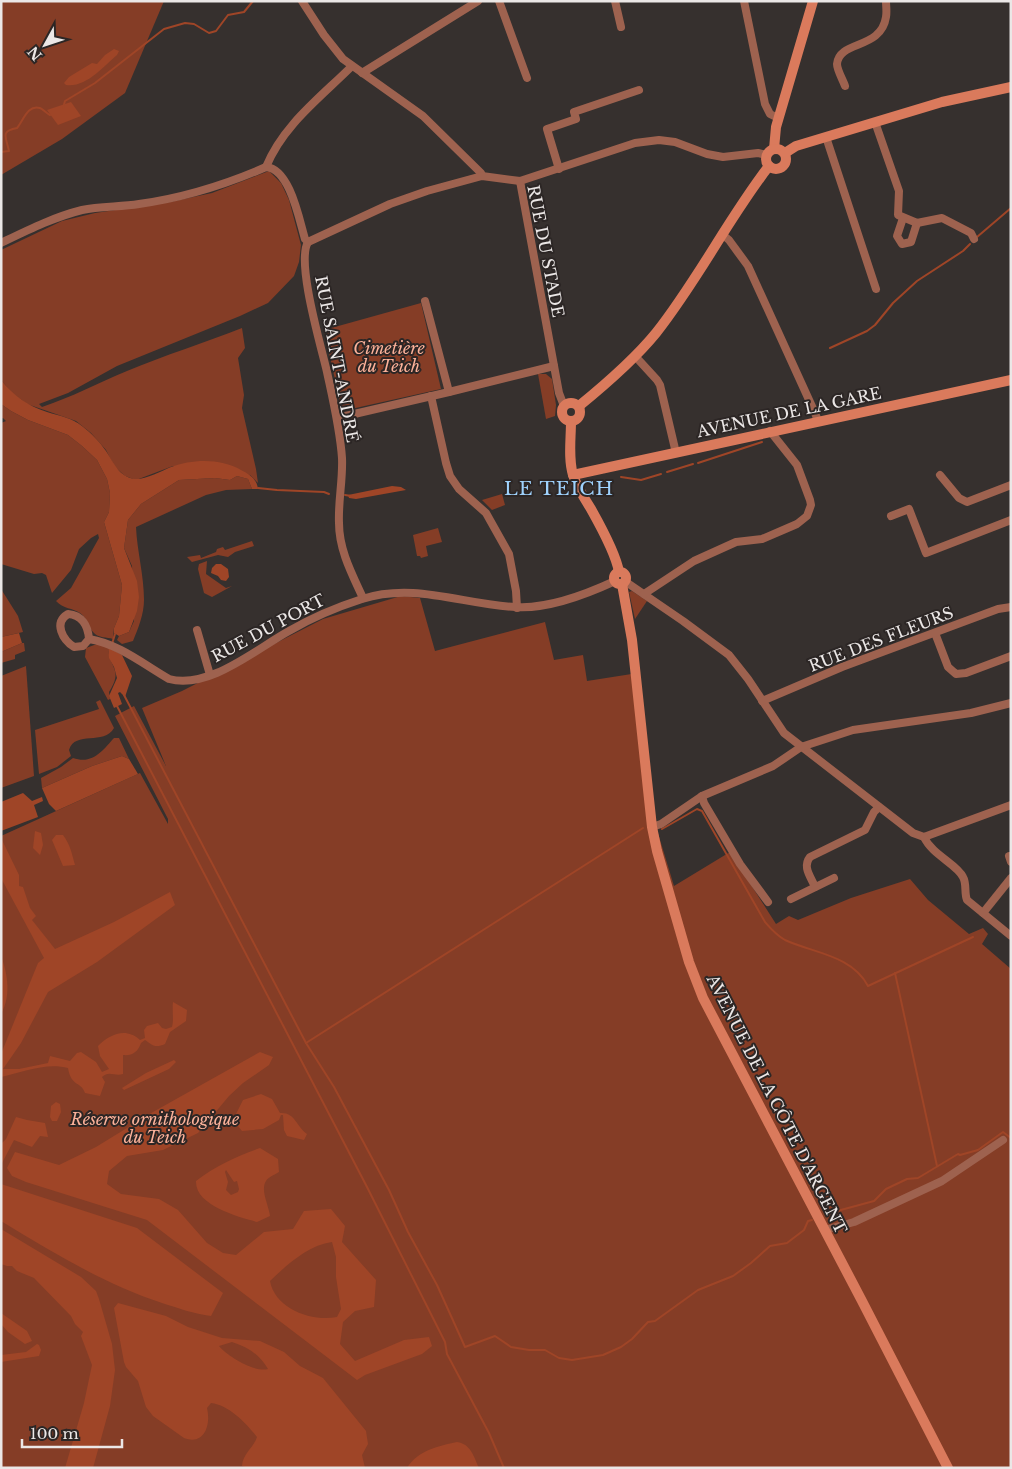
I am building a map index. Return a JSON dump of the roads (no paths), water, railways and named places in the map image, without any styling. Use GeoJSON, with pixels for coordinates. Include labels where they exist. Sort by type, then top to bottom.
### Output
{"type":"FeatureCollection","features":[{"type":"Feature","properties":{"kind":"main road"},"geometry":{"type":"LineString","coordinates":[[770,152],[780,149],[785,153],[784,165],[775,168],[769,166],[766,161],[814,1]]}},
{"type":"Feature","properties":{"kind":"main road"},"geometry":{"type":"LineString","coordinates":[[785,153],[796,146],[942,102],[1011,87]]}},
{"type":"Feature","properties":{"kind":"main road"},"geometry":{"type":"LineString","coordinates":[[579,406],[635,356],[664,322],[769,166]]}},
{"type":"Feature","properties":{"kind":"main road","name":"AVENUE DE LA GARE"},"geometry":{"type":"LineString","coordinates":[[573,475],[1011,380]]}},
{"type":"Feature","properties":{"kind":"main road"},"geometry":{"type":"LineString","coordinates":[[572,403],[579,406],[580,415],[577,420],[571,421],[564,417],[562,411],[564,406],[572,403]]}},
{"type":"Feature","properties":{"kind":"main road","name":"AVENUE DE LA CÔTE D'ARGENT"},"geometry":{"type":"LineString","coordinates":[[571,421],[570,456],[573,475],[616,561],[632,640],[652,827],[657,851],[698,988],[948,1468]]}},
{"type":"Feature","properties":{"kind":"street"},"geometry":{"type":"LineString","coordinates":[[266,166],[277,171],[287,183],[305,239],[308,242],[390,204],[438,187],[482,176],[455,146],[423,116],[352,66],[338,53],[302,1]]}},
{"type":"Feature","properties":{"kind":"street"},"geometry":{"type":"LineString","coordinates":[[362,73],[478,1]]}},
{"type":"Feature","properties":{"kind":"street"},"geometry":{"type":"LineString","coordinates":[[500,1],[526,78]]}},
{"type":"Feature","properties":{"kind":"street"},"geometry":{"type":"LineString","coordinates":[[615,1],[621,27]]}},
{"type":"Feature","properties":{"kind":"street"},"geometry":{"type":"LineString","coordinates":[[744,1],[765,104],[770,114],[778,118]]}},
{"type":"Feature","properties":{"kind":"street"},"geometry":{"type":"LineString","coordinates":[[845,86],[837,65],[840,55],[845,50],[870,41],[879,33],[886,18],[886,1]]}},
{"type":"Feature","properties":{"kind":"street"},"geometry":{"type":"LineString","coordinates":[[1,243],[46,222],[83,210],[140,204],[173,197],[216,185],[266,166],[271,155],[297,120],[312,103],[352,66]]}},
{"type":"Feature","properties":{"kind":"street"},"geometry":{"type":"LineString","coordinates":[[559,168],[547,129],[576,119],[574,112],[639,90]]}},
{"type":"Feature","properties":{"kind":"street"},"geometry":{"type":"LineString","coordinates":[[876,122],[899,191],[898,215],[917,223],[942,218],[971,233],[974,239]]}},
{"type":"Feature","properties":{"kind":"street"},"geometry":{"type":"LineString","coordinates":[[826,137],[876,289]]}},
{"type":"Feature","properties":{"kind":"street"},"geometry":{"type":"LineString","coordinates":[[520,181],[626,145],[659,140],[675,142],[708,154],[723,157],[770,152]]}},
{"type":"Feature","properties":{"kind":"street","name":"RUE DU STADE"},"geometry":{"type":"LineString","coordinates":[[482,176],[520,181],[559,393],[564,406]]}},
{"type":"Feature","properties":{"kind":"street"},"geometry":{"type":"LineString","coordinates":[[903,218],[897,236],[902,244],[911,242],[917,223]]}},
{"type":"Feature","properties":{"kind":"street"},"geometry":{"type":"LineString","coordinates":[[723,235],[729,240],[748,266],[818,421]]}},
{"type":"Feature","properties":{"kind":"street","name":"RUE SAINT-ANDRÉ"},"geometry":{"type":"LineString","coordinates":[[308,242],[305,246],[304,254],[307,286],[337,418],[342,456],[339,531],[348,565],[363,598]]}},
{"type":"Feature","properties":{"kind":"street"},"geometry":{"type":"LineString","coordinates":[[425,301],[449,392]]}},
{"type":"Feature","properties":{"kind":"street"},"geometry":{"type":"LineString","coordinates":[[635,356],[660,385],[676,452]]}},
{"type":"Feature","properties":{"kind":"street"},"geometry":{"type":"LineString","coordinates":[[337,418],[554,366]]}},
{"type":"Feature","properties":{"kind":"street"},"geometry":{"type":"LineString","coordinates":[[431,396],[450,476],[459,489],[486,513],[506,548],[514,580],[517,608]]}},
{"type":"Feature","properties":{"kind":"street"},"geometry":{"type":"LineString","coordinates":[[644,594],[694,561],[736,542],[758,540],[776,534],[797,524],[807,516],[811,505],[797,465],[770,431]]}},
{"type":"Feature","properties":{"kind":"street"},"geometry":{"type":"LineString","coordinates":[[940,475],[959,498],[966,502],[1011,486]]}},
{"type":"Feature","properties":{"kind":"street"},"geometry":{"type":"LineString","coordinates":[[891,516],[909,509],[926,553],[1011,520]]}},
{"type":"Feature","properties":{"kind":"street"},"geometry":{"type":"LineString","coordinates":[[620,580],[644,594],[729,656],[748,678],[781,730],[913,833],[924,837],[1011,805]]}},
{"type":"Feature","properties":{"kind":"street","name":"RUE DU PORT"},"geometry":{"type":"LineString","coordinates":[[89,639],[106,642],[119,648],[169,679],[178,682],[189,681],[210,674],[258,650],[288,631],[331,609],[363,598],[387,593],[421,592],[517,608],[559,601],[620,580]]}},
{"type":"Feature","properties":{"kind":"street","name":"RUE DES FLEURS"},"geometry":{"type":"LineString","coordinates":[[762,701],[842,667],[998,609],[1011,607]]}},
{"type":"Feature","properties":{"kind":"street"},"geometry":{"type":"LineString","coordinates":[[72,614],[80,618],[87,629],[89,639],[80,648],[69,644],[61,631],[63,618],[72,614]]}},
{"type":"Feature","properties":{"kind":"street"},"geometry":{"type":"LineString","coordinates":[[197,630],[210,674]]}},
{"type":"Feature","properties":{"kind":"street"},"geometry":{"type":"LineString","coordinates":[[935,633],[948,668],[956,674],[966,673],[1011,656]]}},
{"type":"Feature","properties":{"kind":"street"},"geometry":{"type":"LineString","coordinates":[[652,827],[661,824],[702,796],[773,766],[801,747],[853,730],[970,713],[1011,703]]}},
{"type":"Feature","properties":{"kind":"street"},"geometry":{"type":"LineString","coordinates":[[702,796],[704,803],[740,864],[768,902]]}},
{"type":"Feature","properties":{"kind":"street"},"geometry":{"type":"LineString","coordinates":[[816,887],[806,868],[807,860],[865,830],[874,812],[879,807]]}},
{"type":"Feature","properties":{"kind":"street"},"geometry":{"type":"LineString","coordinates":[[924,837],[927,844],[963,876],[966,898],[1011,936]]}},
{"type":"Feature","properties":{"kind":"street"},"geometry":{"type":"LineString","coordinates":[[791,899],[834,878]]}},
{"type":"Feature","properties":{"kind":"street"},"geometry":{"type":"LineString","coordinates":[[983,913],[1011,878]]}},
{"type":"Feature","properties":{"kind":"street"},"geometry":{"type":"LineString","coordinates":[[825,1230],[854,1222],[942,1181],[1003,1140]]}},
{"type":"Feature","properties":{"kind":"waterway"},"geometry":{"type":"LineString","coordinates":[[63,108],[65,101],[95,83],[164,29],[185,23],[194,24],[209,33],[216,31],[228,15],[244,12],[253,1]]}},
{"type":"Feature","properties":{"kind":"waterway"},"geometry":{"type":"LineString","coordinates":[[1,152],[9,151],[6,133],[17,128],[32,108],[40,108],[50,115]]}},
{"type":"Feature","properties":{"kind":"waterway"},"geometry":{"type":"LineString","coordinates":[[977,237],[1011,208]]}},
{"type":"Feature","properties":{"kind":"waterway"},"geometry":{"type":"LineString","coordinates":[[830,348],[867,331],[917,281],[963,251],[970,244]]}},
{"type":"Feature","properties":{"kind":"waterway"},"geometry":{"type":"LineString","coordinates":[[698,463],[762,442]]}},
{"type":"Feature","properties":{"kind":"waterway"},"geometry":{"type":"LineString","coordinates":[[667,472],[693,464]]}},
{"type":"Feature","properties":{"kind":"waterway"},"geometry":{"type":"LineString","coordinates":[[621,477],[641,480],[661,474]]}},
{"type":"Feature","properties":{"kind":"waterway"},"geometry":{"type":"LineString","coordinates":[[258,488],[324,492],[329,494]]}},
{"type":"Feature","properties":{"kind":"waterway"},"geometry":{"type":"LineString","coordinates":[[345,495],[351,496]]}},
{"type":"Feature","properties":{"kind":"waterway"},"geometry":{"type":"LineString","coordinates":[[112,644],[115,634]]}},
{"type":"Feature","properties":{"kind":"waterway"},"geometry":{"type":"LineString","coordinates":[[124,695],[306,1043],[334,1087],[389,1190],[408,1232],[437,1285],[465,1347],[495,1336],[511,1347],[545,1350],[559,1358],[572,1360],[603,1355],[621,1347],[632,1339],[648,1322],[655,1321],[698,1290],[733,1276],[770,1246],[787,1243],[804,1230],[808,1221],[812,1220]]}},
{"type":"Feature","properties":{"kind":"waterway"},"geometry":{"type":"LineString","coordinates":[[117,706],[367,1187],[445,1342],[447,1354],[489,1433],[504,1468]]}},
{"type":"Feature","properties":{"kind":"waterway"},"geometry":{"type":"LineString","coordinates":[[662,829],[697,809],[702,811],[765,922],[785,940],[842,961],[861,976],[868,986],[973,937]]}},
{"type":"Feature","properties":{"kind":"waterway"},"geometry":{"type":"LineString","coordinates":[[306,1043],[643,828]]}},
{"type":"Feature","properties":{"kind":"waterway"},"geometry":{"type":"LineString","coordinates":[[895,973],[937,1166]]}},
{"type":"Feature","properties":{"kind":"waterway"},"geometry":{"type":"LineString","coordinates":[[826,1214],[874,1201],[886,1189],[907,1179],[918,1178],[958,1154],[978,1150],[1003,1132],[1011,1138]]}},
{"type":"Feature","properties":{"kind":"district","name":"LE TEICH"},"geometry":{"type":"Point","coordinates":[559,488]}},
{"type":"Feature","properties":{"kind":"park label","name":"Cimetière du Teich"},"geometry":{"type":"Point","coordinates":[389,357]}},
{"type":"Feature","properties":{"kind":"park label","name":"Réserve ornithologique du Teich"},"geometry":{"type":"Point","coordinates":[155,1128]}}]}
